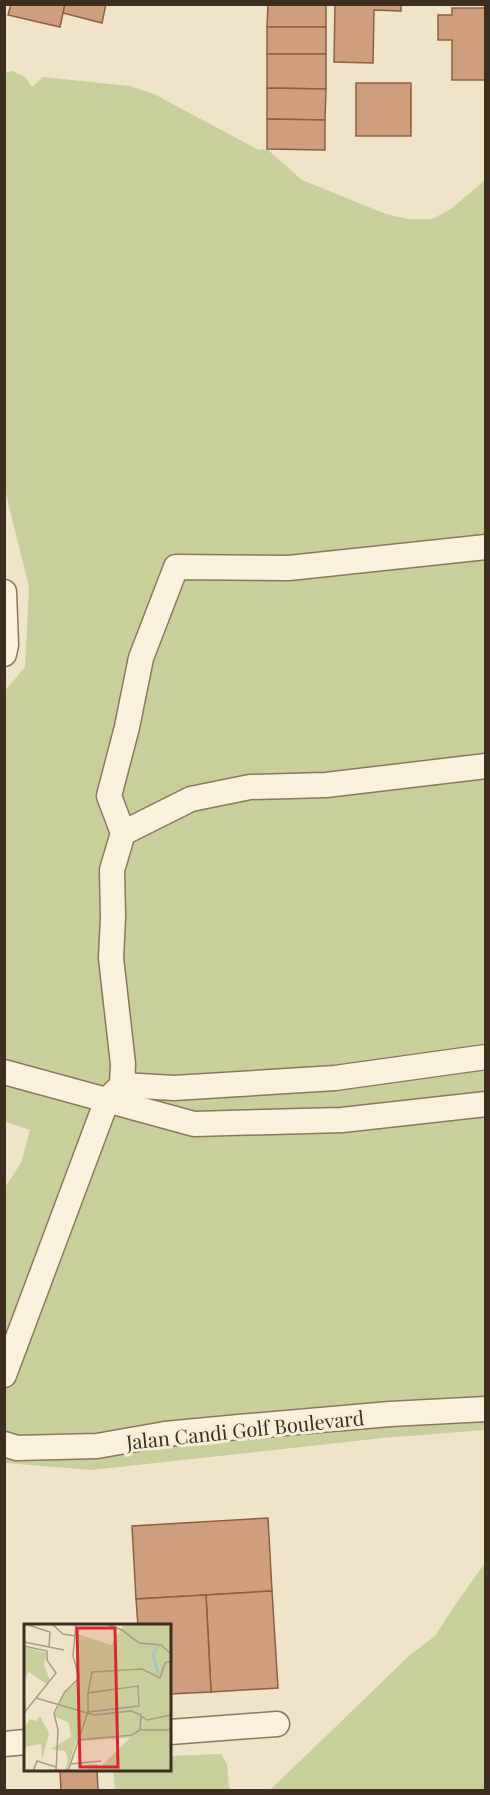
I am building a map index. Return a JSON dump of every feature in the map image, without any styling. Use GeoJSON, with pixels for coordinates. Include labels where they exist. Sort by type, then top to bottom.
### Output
{"type":"FeatureCollection","features":[{"type":"Feature","properties":{"kind":"street"},"geometry":{"type":"LineString","coordinates":[[4,1375],[114,1093],[123,1064],[111,958],[114,916],[112,870],[123,833],[109,796],[127,727],[141,658],[176,567],[289,568],[486,547]]}},
{"type":"Feature","properties":{"kind":"street"},"geometry":{"type":"LineString","coordinates":[[4,592],[6,645],[4,654]]}},
{"type":"Feature","properties":{"kind":"street"},"geometry":{"type":"LineString","coordinates":[[123,833],[191,799],[250,787],[326,785],[486,766]]}},
{"type":"Feature","properties":{"kind":"street"},"geometry":{"type":"LineString","coordinates":[[114,1093],[335,1078],[486,1057]]}},
{"type":"Feature","properties":{"kind":"street"},"geometry":{"type":"LineString","coordinates":[[4,1072],[114,1093],[194,1124],[342,1120],[486,1104]]}},
{"type":"Feature","properties":{"kind":"street","name":"Jalan Candi Golf Boulevard"},"geometry":{"type":"LineString","coordinates":[[4,1444],[16,1448],[97,1446],[165,1434],[239,1426],[486,1409]]}},
{"type":"Feature","properties":{"kind":"street"},"geometry":{"type":"LineString","coordinates":[[171,1732],[277,1724]]}},
{"type":"Feature","properties":{"kind":"street"},"geometry":{"type":"LineString","coordinates":[[4,1744],[24,1742]]}},
{"type":"Feature","properties":{"kind":"green space"},"geometry":{"type":"Polygon","coordinates":[[[12,71],[25,77],[32,87],[43,77],[130,86],[154,94],[259,150],[267,149],[302,180],[386,214],[408,219],[432,219],[451,209],[485,180],[485,1430],[383,1438],[92,1470],[5,1463],[5,1187],[21,1163],[30,1130],[4,1121],[4,692],[25,667],[29,587],[5,490],[4,73],[12,71]]]}},
{"type":"Feature","properties":{"kind":"green space"},"geometry":{"type":"Polygon","coordinates":[[[485,1563],[485,1790],[270,1790],[410,1655],[435,1636],[485,1563]]]}},
{"type":"Feature","properties":{"kind":"green space"},"geometry":{"type":"Polygon","coordinates":[[[221,1754],[227,1764],[231,1790],[115,1790],[113,1771],[171,1771],[171,1756],[221,1754]]]}},
{"type":"Feature","properties":{"kind":"building"},"geometry":{"type":"Polygon","coordinates":[[[11,4],[65,4],[60,27],[8,15],[11,4]]]}},
{"type":"Feature","properties":{"kind":"building"},"geometry":{"type":"Polygon","coordinates":[[[65,4],[106,4],[102,23],[63,13],[65,4]]]}},
{"type":"Feature","properties":{"kind":"building"},"geometry":{"type":"Polygon","coordinates":[[[268,4],[326,4],[326,27],[267,27],[268,4]]]}},
{"type":"Feature","properties":{"kind":"building"},"geometry":{"type":"Polygon","coordinates":[[[335,4],[401,4],[401,11],[374,10],[373,63],[334,62],[335,4]]]}},
{"type":"Feature","properties":{"kind":"building"},"geometry":{"type":"Polygon","coordinates":[[[452,8],[486,8],[486,80],[452,80],[452,40],[438,40],[438,15],[452,15],[452,8]]]}},
{"type":"Feature","properties":{"kind":"building"},"geometry":{"type":"Polygon","coordinates":[[[267,27],[326,27],[326,54],[267,54],[267,27]]]}},
{"type":"Feature","properties":{"kind":"building"},"geometry":{"type":"Polygon","coordinates":[[[267,54],[326,54],[326,89],[267,88],[267,54]]]}},
{"type":"Feature","properties":{"kind":"building"},"geometry":{"type":"Polygon","coordinates":[[[356,83],[411,83],[411,136],[356,136],[356,83]]]}},
{"type":"Feature","properties":{"kind":"building"},"geometry":{"type":"Polygon","coordinates":[[[267,88],[326,89],[325,120],[267,119],[267,88]]]}},
{"type":"Feature","properties":{"kind":"building"},"geometry":{"type":"Polygon","coordinates":[[[267,119],[325,120],[325,150],[267,149],[267,119]]]}},
{"type":"Feature","properties":{"kind":"building"},"geometry":{"type":"Polygon","coordinates":[[[268,1518],[272,1591],[136,1599],[132,1526],[268,1518]]]}},
{"type":"Feature","properties":{"kind":"building"},"geometry":{"type":"Polygon","coordinates":[[[272,1591],[278,1688],[211,1692],[206,1595],[272,1591]]]}},
{"type":"Feature","properties":{"kind":"building"},"geometry":{"type":"Polygon","coordinates":[[[206,1595],[211,1692],[171,1694],[171,1624],[138,1624],[136,1599],[206,1595]]]}},
{"type":"Feature","properties":{"kind":"building"},"geometry":{"type":"Polygon","coordinates":[[[60,1771],[97,1771],[98,1790],[61,1790],[60,1771]]]}}]}
